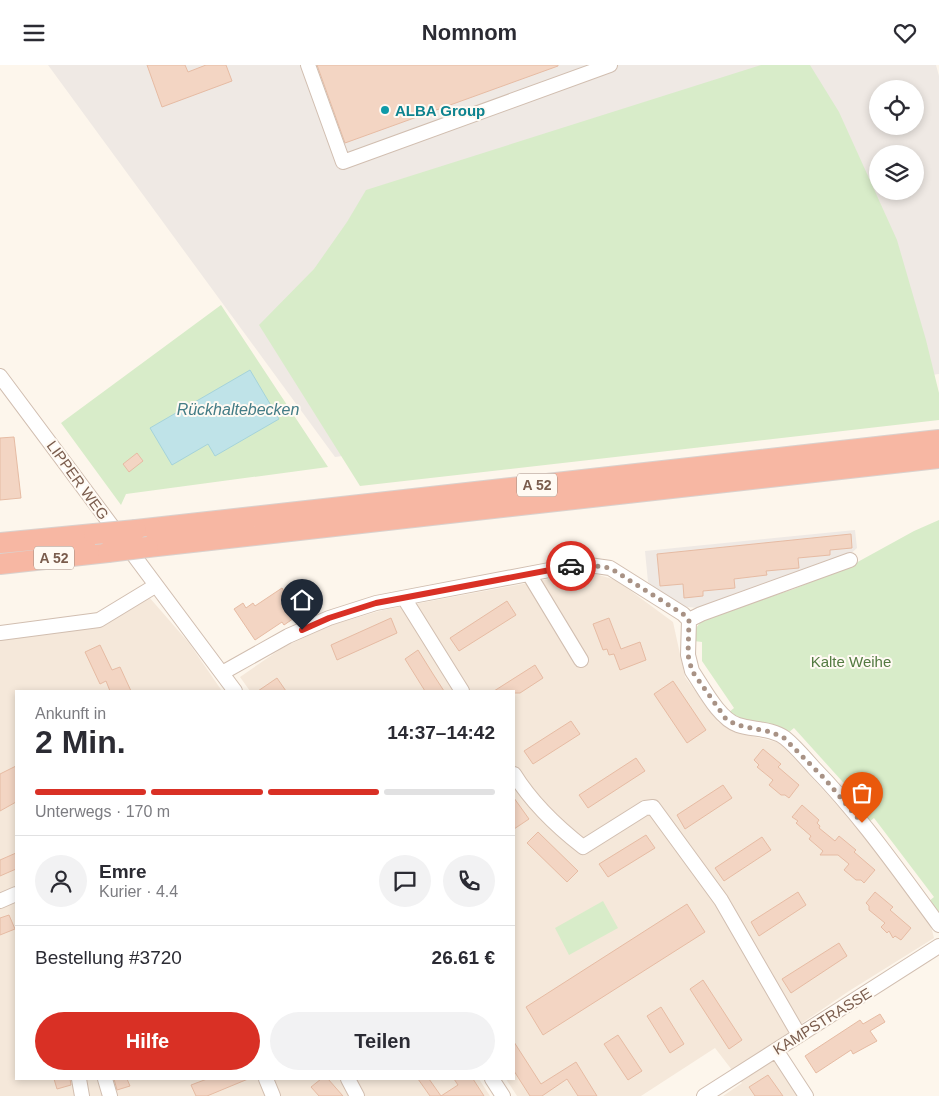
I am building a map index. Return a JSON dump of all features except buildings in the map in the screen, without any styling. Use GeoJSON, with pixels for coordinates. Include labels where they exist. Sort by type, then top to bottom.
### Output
{"type":"FeatureCollection","features":[{"type":"Feature","properties":{"kind":"highway","name":"A 52"},"geometry":{"type":"LineString","coordinates":[[0,543],[136,530],[939,440]]}},
{"type":"Feature","properties":{"kind":"highway","name":"A 52"},"geometry":{"type":"LineString","coordinates":[[0,564],[939,458]]}},
{"type":"Feature","properties":{"kind":"street"},"geometry":{"type":"LineString","coordinates":[[308,65],[343,162],[610,65]]}},
{"type":"Feature","properties":{"kind":"street","name":"LIPPER WEG"},"geometry":{"type":"LineString","coordinates":[[0,376],[233,690]]}},
{"type":"Feature","properties":{"kind":"street"},"geometry":{"type":"LineString","coordinates":[[689,620],[850,560]]}},
{"type":"Feature","properties":{"kind":"street"},"geometry":{"type":"LineString","coordinates":[[222,673],[288,636],[329,618],[376,603],[565,567],[589,565],[610,568],[683,614],[689,620],[688,663],[726,719],[737,725],[771,732],[784,738],[825,779],[862,823],[935,919]]}},
{"type":"Feature","properties":{"kind":"street"},"geometry":{"type":"LineString","coordinates":[[529,574],[581,660]]}},
{"type":"Feature","properties":{"kind":"street"},"geometry":{"type":"LineString","coordinates":[[0,633],[99,620],[156,586]]}},
{"type":"Feature","properties":{"kind":"street"},"geometry":{"type":"LineString","coordinates":[[404,598],[461,690]]}},
{"type":"Feature","properties":{"kind":"street"},"geometry":{"type":"LineString","coordinates":[[515,776],[522,788],[557,827],[583,847],[645,808],[654,807],[721,899],[798,1035]]}},
{"type":"Feature","properties":{"kind":"street"},"geometry":{"type":"LineString","coordinates":[[0,901],[15,894]]}},
{"type":"Feature","properties":{"kind":"street","name":"KAMPSTRASSE"},"geometry":{"type":"LineString","coordinates":[[704,1096],[939,946]]}},
{"type":"Feature","properties":{"kind":"street"},"geometry":{"type":"LineString","coordinates":[[776,1050],[806,1096]]}},
{"type":"Feature","properties":{"kind":"street"},"geometry":{"type":"LineString","coordinates":[[78,1080],[82,1096]]}},
{"type":"Feature","properties":{"kind":"street"},"geometry":{"type":"LineString","coordinates":[[104,1080],[110,1096]]}},
{"type":"Feature","properties":{"kind":"street"},"geometry":{"type":"LineString","coordinates":[[266,1080],[273,1096]]}},
{"type":"Feature","properties":{"kind":"street"},"geometry":{"type":"LineString","coordinates":[[349,1080],[357,1096]]}},
{"type":"Feature","properties":{"kind":"street"},"geometry":{"type":"LineString","coordinates":[[493,1080],[503,1096]]}},
{"type":"Feature","properties":{"kind":"shaded area"},"geometry":{"type":"Polygon","coordinates":[[[48,65],[936,65],[939,76],[939,374],[335,457],[48,65]]]}},
{"type":"Feature","properties":{"kind":"shaded area"},"geometry":{"type":"Polygon","coordinates":[[[855,530],[857,548],[848,556],[699,608],[687,607],[672,601],[648,582],[645,551],[855,530]]]}},
{"type":"Feature","properties":{"kind":"shaded area"},"geometry":{"type":"Polygon","coordinates":[[[592,573],[616,580],[673,622],[685,677],[718,722],[735,732],[780,743],[861,831],[931,926],[934,938],[849,991],[770,1045],[802,1096],[723,1096],[742,1083],[715,1048],[641,1096],[517,1096],[507,1080],[515,1080],[515,690],[249,690],[240,677],[282,648],[331,625],[383,610],[555,578],[592,573]]]}},
{"type":"Feature","properties":{"kind":"shaded area"},"geometry":{"type":"Polygon","coordinates":[[[149,597],[189,643],[221,690],[15,690],[15,1080],[480,1080],[490,1096],[0,1096],[0,639],[103,626],[149,597]]]}},
{"type":"Feature","properties":{"kind":"green space"},"geometry":{"type":"Polygon","coordinates":[[[761,65],[810,65],[839,112],[869,178],[869,200],[879,200],[897,240],[939,393],[939,420],[360,486],[259,325],[314,269],[347,222],[366,190],[761,65]]]}},
{"type":"Feature","properties":{"kind":"green space"},"geometry":{"type":"Polygon","coordinates":[[[221,305],[328,467],[126,494],[121,505],[61,423],[221,305]]]}},
{"type":"Feature","properties":{"kind":"green space","name":"Kalte Weihe"},"geometry":{"type":"Polygon","coordinates":[[[939,520],[939,917],[928,902],[934,897],[874,818],[868,823],[855,807],[860,801],[794,728],[788,733],[735,718],[728,713],[734,708],[702,661],[702,642],[694,641],[696,628],[703,619],[794,589],[854,564],[914,531],[939,520]]]}},
{"type":"Feature","properties":{"kind":"green space"},"geometry":{"type":"Polygon","coordinates":[[[603,901],[618,928],[569,955],[555,928],[603,901]]]}},
{"type":"Feature","properties":{"kind":"water","name":"Rückhaltebecken"},"geometry":{"type":"Polygon","coordinates":[[[250,370],[279,419],[215,456],[208,444],[172,465],[150,428],[250,370]]]}},
{"type":"Feature","properties":{"kind":"way so far"},"geometry":{"type":"LineString","coordinates":[[571,566],[589,565],[610,568],[683,614],[689,620],[688,663],[726,719],[737,725],[771,732],[784,738],[825,779],[862,823]]}},
{"type":"Feature","properties":{"kind":"place","name":"ALBA Group"},"geometry":{"type":"Point","coordinates":[385,110]}},
{"type":"Feature","properties":{"kind":"route"},"geometry":{"type":"LineString","coordinates":[[302,630],[329,618],[376,603],[571,566]]}}]}
